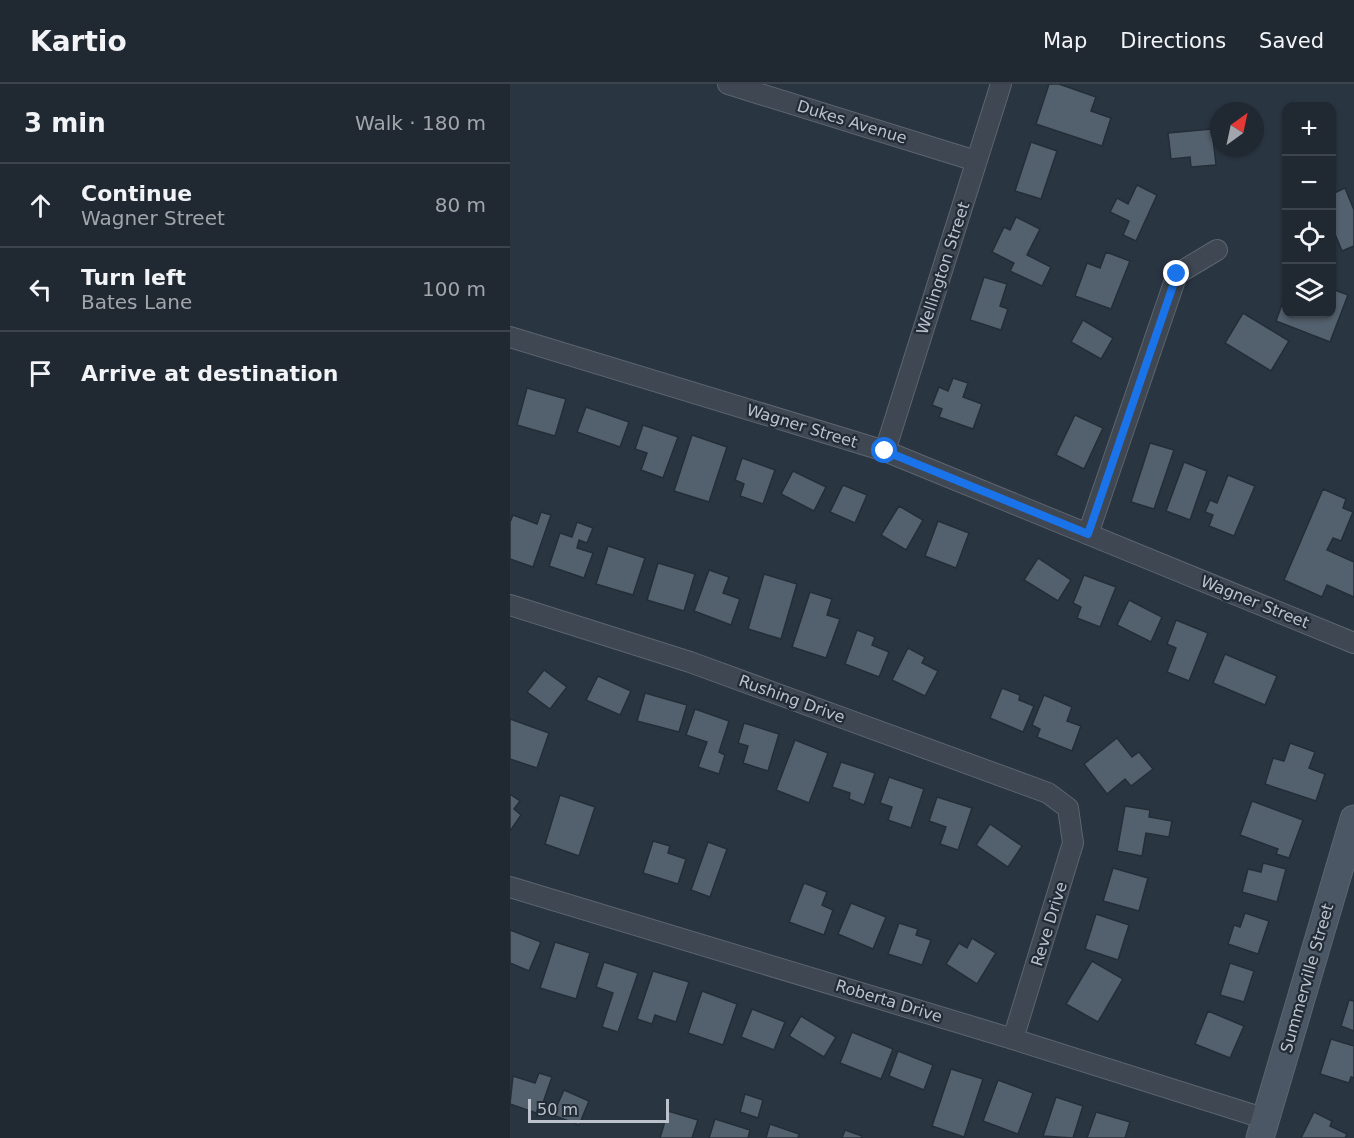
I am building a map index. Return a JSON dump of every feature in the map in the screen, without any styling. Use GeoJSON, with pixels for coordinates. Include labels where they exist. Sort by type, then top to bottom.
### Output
{"type":"FeatureCollection","features":[{"type":"Feature","properties":{"kind":"street","name":"Dukes Avenue"},"geometry":{"type":"LineString","coordinates":[[728,84],[976,161]]}},
{"type":"Feature","properties":{"kind":"street","name":"Wellington Street"},"geometry":{"type":"LineString","coordinates":[[885,451],[1001,84]]}},
{"type":"Feature","properties":{"kind":"street"},"geometry":{"type":"LineString","coordinates":[[1088,534],[1177,274],[1217,250]]}},
{"type":"Feature","properties":{"kind":"street","name":"Wagner Street"},"geometry":{"type":"LineString","coordinates":[[510,337],[885,451],[1354,643]]}},
{"type":"Feature","properties":{"kind":"street","name":"Rushing Drive"},"geometry":{"type":"LineString","coordinates":[[510,604],[690,662],[1048,793],[1068,808]]}},
{"type":"Feature","properties":{"kind":"street","name":"Reve Drive"},"geometry":{"type":"LineString","coordinates":[[1014,1038],[1073,843],[1068,808]]}},
{"type":"Feature","properties":{"kind":"street","name":"Summerville Street"},"geometry":{"type":"LineString","coordinates":[[1263,1128],[1354,819]]}},
{"type":"Feature","properties":{"kind":"street","name":"Roberta Drive"},"geometry":{"type":"LineString","coordinates":[[510,887],[1014,1038],[1263,1128]]}},
{"type":"Feature","properties":{"kind":"building"},"geometry":{"type":"Polygon","coordinates":[[[1049,84],[1059,84],[1096,97],[1091,111],[1111,118],[1102,146],[1036,124],[1049,84]]]}},
{"type":"Feature","properties":{"kind":"building"},"geometry":{"type":"Polygon","coordinates":[[[1210,129],[1210,156],[1215,156],[1216,165],[1191,167],[1190,157],[1171,159],[1168,133],[1210,129]]]}},
{"type":"Feature","properties":{"kind":"building"},"geometry":{"type":"Polygon","coordinates":[[[1031,142],[1057,151],[1041,199],[1015,191],[1031,142]]]}},
{"type":"Feature","properties":{"kind":"building"},"geometry":{"type":"Polygon","coordinates":[[[1137,185],[1157,195],[1136,241],[1123,235],[1129,221],[1110,212],[1117,198],[1128,204],[1137,185]]]}},
{"type":"Feature","properties":{"kind":"building"},"geometry":{"type":"Polygon","coordinates":[[[1345,188],[1354,210],[1354,246],[1342,251],[1336,237],[1336,192],[1345,188]]]}},
{"type":"Feature","properties":{"kind":"building"},"geometry":{"type":"Polygon","coordinates":[[[1016,217],[1040,229],[1027,255],[1051,267],[1042,286],[1010,271],[1014,263],[992,252],[1004,227],[1010,230],[1016,217]]]}},
{"type":"Feature","properties":{"kind":"building"},"geometry":{"type":"Polygon","coordinates":[[[1106,252],[1130,261],[1111,309],[1075,296],[1087,263],[1100,268],[1106,252]]]}},
{"type":"Feature","properties":{"kind":"building"},"geometry":{"type":"Polygon","coordinates":[[[984,277],[1007,284],[1000,306],[1008,309],[1001,330],[970,320],[984,277]]]}},
{"type":"Feature","properties":{"kind":"building"},"geometry":{"type":"Polygon","coordinates":[[[1336,290],[1348,295],[1330,342],[1276,321],[1282,304],[1282,318],[1336,318],[1336,290]]]}},
{"type":"Feature","properties":{"kind":"building"},"geometry":{"type":"Polygon","coordinates":[[[1243,313],[1289,341],[1271,371],[1225,343],[1243,313]]]}},
{"type":"Feature","properties":{"kind":"building"},"geometry":{"type":"Polygon","coordinates":[[[1083,320],[1113,338],[1101,359],[1071,342],[1083,320]]]}},
{"type":"Feature","properties":{"kind":"building"},"geometry":{"type":"Polygon","coordinates":[[[953,378],[968,383],[963,397],[982,404],[973,429],[939,417],[942,409],[932,405],[939,387],[948,391],[953,378]]]}},
{"type":"Feature","properties":{"kind":"building"},"geometry":{"type":"Polygon","coordinates":[[[527,388],[566,399],[555,436],[517,425],[527,388]]]}},
{"type":"Feature","properties":{"kind":"building"},"geometry":{"type":"Polygon","coordinates":[[[586,407],[629,422],[620,447],[577,432],[586,407]]]}},
{"type":"Feature","properties":{"kind":"building"},"geometry":{"type":"Polygon","coordinates":[[[1075,415],[1103,428],[1084,469],[1056,455],[1075,415]]]}},
{"type":"Feature","properties":{"kind":"building"},"geometry":{"type":"Polygon","coordinates":[[[643,425],[678,437],[663,478],[641,470],[647,453],[635,449],[643,425]]]}},
{"type":"Feature","properties":{"kind":"building"},"geometry":{"type":"Polygon","coordinates":[[[692,435],[727,447],[709,502],[674,491],[692,435]]]}},
{"type":"Feature","properties":{"kind":"building"},"geometry":{"type":"Polygon","coordinates":[[[1150,443],[1174,450],[1154,509],[1131,502],[1150,443]]]}},
{"type":"Feature","properties":{"kind":"building"},"geometry":{"type":"Polygon","coordinates":[[[742,458],[775,470],[763,504],[740,496],[744,484],[735,480],[742,458]]]}},
{"type":"Feature","properties":{"kind":"building"},"geometry":{"type":"Polygon","coordinates":[[[1184,462],[1207,471],[1190,520],[1166,511],[1184,462]]]}},
{"type":"Feature","properties":{"kind":"building"},"geometry":{"type":"Polygon","coordinates":[[[793,471],[826,487],[814,511],[781,494],[793,471]]]}},
{"type":"Feature","properties":{"kind":"building"},"geometry":{"type":"Polygon","coordinates":[[[1228,475],[1255,486],[1234,536],[1209,526],[1213,515],[1205,512],[1210,500],[1217,503],[1228,475]]]}},
{"type":"Feature","properties":{"kind":"building"},"geometry":{"type":"Polygon","coordinates":[[[843,485],[867,495],[855,523],[830,512],[843,485]]]}},
{"type":"Feature","properties":{"kind":"building"},"geometry":{"type":"Polygon","coordinates":[[[1323,489],[1346,499],[1343,508],[1353,512],[1341,541],[1333,538],[1327,550],[1354,562],[1354,597],[1327,585],[1322,597],[1284,580],[1323,489]]]}},
{"type":"Feature","properties":{"kind":"building"},"geometry":{"type":"Polygon","coordinates":[[[899,506],[923,520],[906,550],[881,535],[899,506]]]}},
{"type":"Feature","properties":{"kind":"building"},"geometry":{"type":"Polygon","coordinates":[[[541,512],[551,515],[533,567],[510,559],[510,522],[513,515],[537,524],[541,512]]]}},
{"type":"Feature","properties":{"kind":"building"},"geometry":{"type":"Polygon","coordinates":[[[938,521],[969,533],[956,568],[925,556],[938,521]]]}},
{"type":"Feature","properties":{"kind":"building"},"geometry":{"type":"Polygon","coordinates":[[[577,522],[593,528],[587,543],[579,540],[577,548],[593,553],[584,578],[549,566],[560,533],[572,537],[577,522]]]}},
{"type":"Feature","properties":{"kind":"building"},"geometry":{"type":"Polygon","coordinates":[[[608,546],[645,558],[633,595],[596,584],[608,546]]]}},
{"type":"Feature","properties":{"kind":"building"},"geometry":{"type":"Polygon","coordinates":[[[1038,558],[1071,580],[1058,601],[1024,580],[1038,558]]]}},
{"type":"Feature","properties":{"kind":"building"},"geometry":{"type":"Polygon","coordinates":[[[658,563],[695,574],[684,611],[647,600],[658,563]]]}},
{"type":"Feature","properties":{"kind":"building"},"geometry":{"type":"Polygon","coordinates":[[[709,570],[729,577],[723,593],[740,599],[731,625],[694,611],[709,570]]]}},
{"type":"Feature","properties":{"kind":"building"},"geometry":{"type":"Polygon","coordinates":[[[764,574],[797,584],[781,639],[748,629],[764,574]]]}},
{"type":"Feature","properties":{"kind":"building"},"geometry":{"type":"Polygon","coordinates":[[[1084,575],[1116,587],[1100,627],[1077,618],[1081,607],[1073,603],[1084,575]]]}},
{"type":"Feature","properties":{"kind":"building"},"geometry":{"type":"Polygon","coordinates":[[[810,592],[832,599],[827,615],[840,619],[826,658],[792,647],[810,592]]]}},
{"type":"Feature","properties":{"kind":"building"},"geometry":{"type":"Polygon","coordinates":[[[1129,600],[1162,617],[1151,642],[1117,625],[1129,600]]]}},
{"type":"Feature","properties":{"kind":"building"},"geometry":{"type":"Polygon","coordinates":[[[1176,620],[1208,633],[1189,681],[1167,672],[1176,648],[1167,644],[1176,620]]]}},
{"type":"Feature","properties":{"kind":"building"},"geometry":{"type":"Polygon","coordinates":[[[857,630],[875,637],[872,645],[889,652],[879,677],[845,664],[857,630]]]}},
{"type":"Feature","properties":{"kind":"building"},"geometry":{"type":"Polygon","coordinates":[[[908,648],[925,657],[922,663],[938,671],[925,696],[892,680],[908,648]]]}},
{"type":"Feature","properties":{"kind":"building"},"geometry":{"type":"Polygon","coordinates":[[[1225,654],[1277,676],[1265,705],[1213,683],[1225,654]]]}},
{"type":"Feature","properties":{"kind":"building"},"geometry":{"type":"Polygon","coordinates":[[[544,670],[567,687],[550,709],[527,692],[544,670]]]}},
{"type":"Feature","properties":{"kind":"building"},"geometry":{"type":"Polygon","coordinates":[[[598,676],[631,691],[620,715],[586,700],[598,676]]]}},
{"type":"Feature","properties":{"kind":"building"},"geometry":{"type":"Polygon","coordinates":[[[1002,688],[1020,695],[1019,700],[1034,706],[1023,732],[990,718],[1002,688]]]}},
{"type":"Feature","properties":{"kind":"building"},"geometry":{"type":"Polygon","coordinates":[[[645,693],[687,705],[679,732],[637,721],[645,693]]]}},
{"type":"Feature","properties":{"kind":"building"},"geometry":{"type":"Polygon","coordinates":[[[1044,695],[1072,707],[1067,721],[1081,726],[1072,751],[1037,737],[1040,729],[1032,725],[1044,695]]]}},
{"type":"Feature","properties":{"kind":"building"},"geometry":{"type":"Polygon","coordinates":[[[695,709],[729,721],[719,752],[725,755],[719,774],[698,767],[707,742],[686,735],[695,709]]]}},
{"type":"Feature","properties":{"kind":"building"},"geometry":{"type":"Polygon","coordinates":[[[510,719],[549,733],[537,768],[510,759],[510,719]]]}},
{"type":"Feature","properties":{"kind":"building"},"geometry":{"type":"Polygon","coordinates":[[[744,723],[779,734],[768,771],[743,763],[748,746],[738,743],[744,723]]]}},
{"type":"Feature","properties":{"kind":"building"},"geometry":{"type":"Polygon","coordinates":[[[1117,738],[1132,757],[1139,752],[1153,769],[1131,786],[1125,779],[1107,794],[1084,764],[1117,738]]]}},
{"type":"Feature","properties":{"kind":"building"},"geometry":{"type":"Polygon","coordinates":[[[795,740],[828,753],[809,803],[776,790],[795,740]]]}},
{"type":"Feature","properties":{"kind":"building"},"geometry":{"type":"Polygon","coordinates":[[[1290,743],[1315,752],[1309,768],[1325,774],[1316,801],[1265,784],[1273,758],[1284,761],[1290,743]]]}},
{"type":"Feature","properties":{"kind":"building"},"geometry":{"type":"Polygon","coordinates":[[[841,762],[875,773],[864,805],[849,799],[850,793],[832,787],[841,762]]]}},
{"type":"Feature","properties":{"kind":"building"},"geometry":{"type":"Polygon","coordinates":[[[889,777],[924,789],[911,828],[888,820],[892,807],[880,803],[889,777]]]}},
{"type":"Feature","properties":{"kind":"building"},"geometry":{"type":"Polygon","coordinates":[[[510,794],[520,801],[514,809],[521,815],[510,831],[510,794]]]}},
{"type":"Feature","properties":{"kind":"building"},"geometry":{"type":"Polygon","coordinates":[[[560,795],[595,807],[579,856],[545,844],[560,795]]]}},
{"type":"Feature","properties":{"kind":"building"},"geometry":{"type":"Polygon","coordinates":[[[937,797],[972,808],[958,850],[940,844],[946,827],[929,821],[937,797]]]}},
{"type":"Feature","properties":{"kind":"building"},"geometry":{"type":"Polygon","coordinates":[[[1252,801],[1303,820],[1289,858],[1276,854],[1278,849],[1240,835],[1252,801]]]}},
{"type":"Feature","properties":{"kind":"building"},"geometry":{"type":"Polygon","coordinates":[[[1125,806],[1150,810],[1149,817],[1172,821],[1169,837],[1146,833],[1142,856],[1117,851],[1125,806]]]}},
{"type":"Feature","properties":{"kind":"building"},"geometry":{"type":"Polygon","coordinates":[[[990,824],[1022,846],[1008,867],[976,845],[990,824]]]}},
{"type":"Feature","properties":{"kind":"building"},"geometry":{"type":"Polygon","coordinates":[[[653,841],[670,846],[668,853],[686,859],[678,884],[643,873],[653,841]]]}},
{"type":"Feature","properties":{"kind":"building"},"geometry":{"type":"Polygon","coordinates":[[[708,842],[727,849],[710,897],[691,890],[708,842]]]}},
{"type":"Feature","properties":{"kind":"building"},"geometry":{"type":"Polygon","coordinates":[[[1263,863],[1286,869],[1277,902],[1242,892],[1248,869],[1261,872],[1263,863]]]}},
{"type":"Feature","properties":{"kind":"building"},"geometry":{"type":"Polygon","coordinates":[[[1113,868],[1148,878],[1139,911],[1103,901],[1113,868]]]}},
{"type":"Feature","properties":{"kind":"building"},"geometry":{"type":"Polygon","coordinates":[[[804,883],[827,892],[822,905],[833,910],[824,935],[789,922],[804,883]]]}},
{"type":"Feature","properties":{"kind":"building"},"geometry":{"type":"Polygon","coordinates":[[[851,903],[886,917],[873,949],[838,934],[851,903]]]}},
{"type":"Feature","properties":{"kind":"building"},"geometry":{"type":"Polygon","coordinates":[[[1245,913],[1269,921],[1258,954],[1228,944],[1234,925],[1240,927],[1245,913]]]}},
{"type":"Feature","properties":{"kind":"building"},"geometry":{"type":"Polygon","coordinates":[[[1096,914],[1129,925],[1118,960],[1085,949],[1096,914]]]}},
{"type":"Feature","properties":{"kind":"building"},"geometry":{"type":"Polygon","coordinates":[[[899,923],[918,929],[916,935],[931,940],[922,965],[888,954],[899,923]]]}},
{"type":"Feature","properties":{"kind":"building"},"geometry":{"type":"Polygon","coordinates":[[[510,930],[541,942],[529,971],[510,963],[510,930]]]}},
{"type":"Feature","properties":{"kind":"building"},"geometry":{"type":"Polygon","coordinates":[[[972,938],[996,953],[977,984],[946,964],[959,943],[967,948],[972,938]]]}},
{"type":"Feature","properties":{"kind":"building"},"geometry":{"type":"Polygon","coordinates":[[[555,942],[590,953],[576,999],[540,988],[555,942]]]}},
{"type":"Feature","properties":{"kind":"building"},"geometry":{"type":"Polygon","coordinates":[[[1092,961],[1123,979],[1098,1022],[1066,1004],[1092,961]]]}},
{"type":"Feature","properties":{"kind":"building"},"geometry":{"type":"Polygon","coordinates":[[[604,962],[638,973],[618,1032],[602,1027],[613,993],[596,987],[604,962]]]}},
{"type":"Feature","properties":{"kind":"building"},"geometry":{"type":"Polygon","coordinates":[[[1230,963],[1254,971],[1244,1002],[1220,995],[1230,963]]]}},
{"type":"Feature","properties":{"kind":"building"},"geometry":{"type":"Polygon","coordinates":[[[653,971],[689,982],[676,1022],[655,1015],[652,1024],[637,1019],[653,971]]]}},
{"type":"Feature","properties":{"kind":"building"},"geometry":{"type":"Polygon","coordinates":[[[702,991],[737,1004],[723,1045],[688,1033],[702,991]]]}},
{"type":"Feature","properties":{"kind":"building"},"geometry":{"type":"Polygon","coordinates":[[[1349,1000],[1354,1001],[1354,1031],[1341,1026],[1349,1000]]]}},
{"type":"Feature","properties":{"kind":"building"},"geometry":{"type":"Polygon","coordinates":[[[752,1009],[785,1022],[774,1050],[741,1037],[752,1009]]]}},
{"type":"Feature","properties":{"kind":"building"},"geometry":{"type":"Polygon","coordinates":[[[1208,1011],[1244,1026],[1230,1058],[1195,1044],[1208,1011]]]}},
{"type":"Feature","properties":{"kind":"building"},"geometry":{"type":"Polygon","coordinates":[[[801,1016],[836,1037],[824,1057],[789,1036],[801,1016]]]}},
{"type":"Feature","properties":{"kind":"building"},"geometry":{"type":"Polygon","coordinates":[[[852,1032],[893,1049],[881,1079],[840,1063],[852,1032]]]}},
{"type":"Feature","properties":{"kind":"building"},"geometry":{"type":"Polygon","coordinates":[[[1331,1039],[1354,1046],[1354,1078],[1351,1077],[1349,1083],[1320,1074],[1331,1039]]]}},
{"type":"Feature","properties":{"kind":"building"},"geometry":{"type":"Polygon","coordinates":[[[898,1051],[933,1065],[924,1090],[889,1076],[898,1051]]]}},
{"type":"Feature","properties":{"kind":"building"},"geometry":{"type":"Polygon","coordinates":[[[951,1069],[983,1079],[964,1137],[932,1126],[951,1069]]]}},
{"type":"Feature","properties":{"kind":"building"},"geometry":{"type":"Polygon","coordinates":[[[539,1073],[552,1077],[539,1114],[510,1104],[513,1076],[535,1083],[539,1073]]]}},
{"type":"Feature","properties":{"kind":"building"},"geometry":{"type":"Polygon","coordinates":[[[998,1080],[1033,1093],[1018,1134],[983,1121],[998,1080]]]}},
{"type":"Feature","properties":{"kind":"building"},"geometry":{"type":"Polygon","coordinates":[[[564,1090],[589,1101],[579,1125],[553,1115],[564,1090]]]}},
{"type":"Feature","properties":{"kind":"building"},"geometry":{"type":"Polygon","coordinates":[[[745,1094],[763,1100],[758,1118],[740,1112],[745,1094]]]}},
{"type":"Feature","properties":{"kind":"building"},"geometry":{"type":"Polygon","coordinates":[[[1056,1097],[1083,1106],[1073,1138],[1043,1136],[1056,1097]]]}},
{"type":"Feature","properties":{"kind":"building"},"geometry":{"type":"Polygon","coordinates":[[[668,1111],[698,1120],[692,1138],[660,1138],[668,1111]]]}},
{"type":"Feature","properties":{"kind":"building"},"geometry":{"type":"Polygon","coordinates":[[[1096,1112],[1130,1122],[1125,1138],[1087,1138],[1096,1112]]]}},
{"type":"Feature","properties":{"kind":"building"},"geometry":{"type":"Polygon","coordinates":[[[1314,1112],[1332,1121],[1330,1126],[1347,1134],[1345,1138],[1301,1138],[1314,1112]]]}},
{"type":"Feature","properties":{"kind":"building"},"geometry":{"type":"Polygon","coordinates":[[[715,1119],[750,1130],[748,1138],[709,1138],[715,1119]]]}},
{"type":"Feature","properties":{"kind":"building"},"geometry":{"type":"Polygon","coordinates":[[[770,1124],[799,1134],[798,1138],[766,1138],[770,1124]]]}},
{"type":"Feature","properties":{"kind":"building"},"geometry":{"type":"Polygon","coordinates":[[[845,1130],[862,1136],[861,1138],[842,1138],[845,1130]]]}},
{"type":"Feature","properties":{"kind":"route"},"geometry":{"type":"LineString","coordinates":[[885,451],[1088,534],[1177,274]]}}]}
